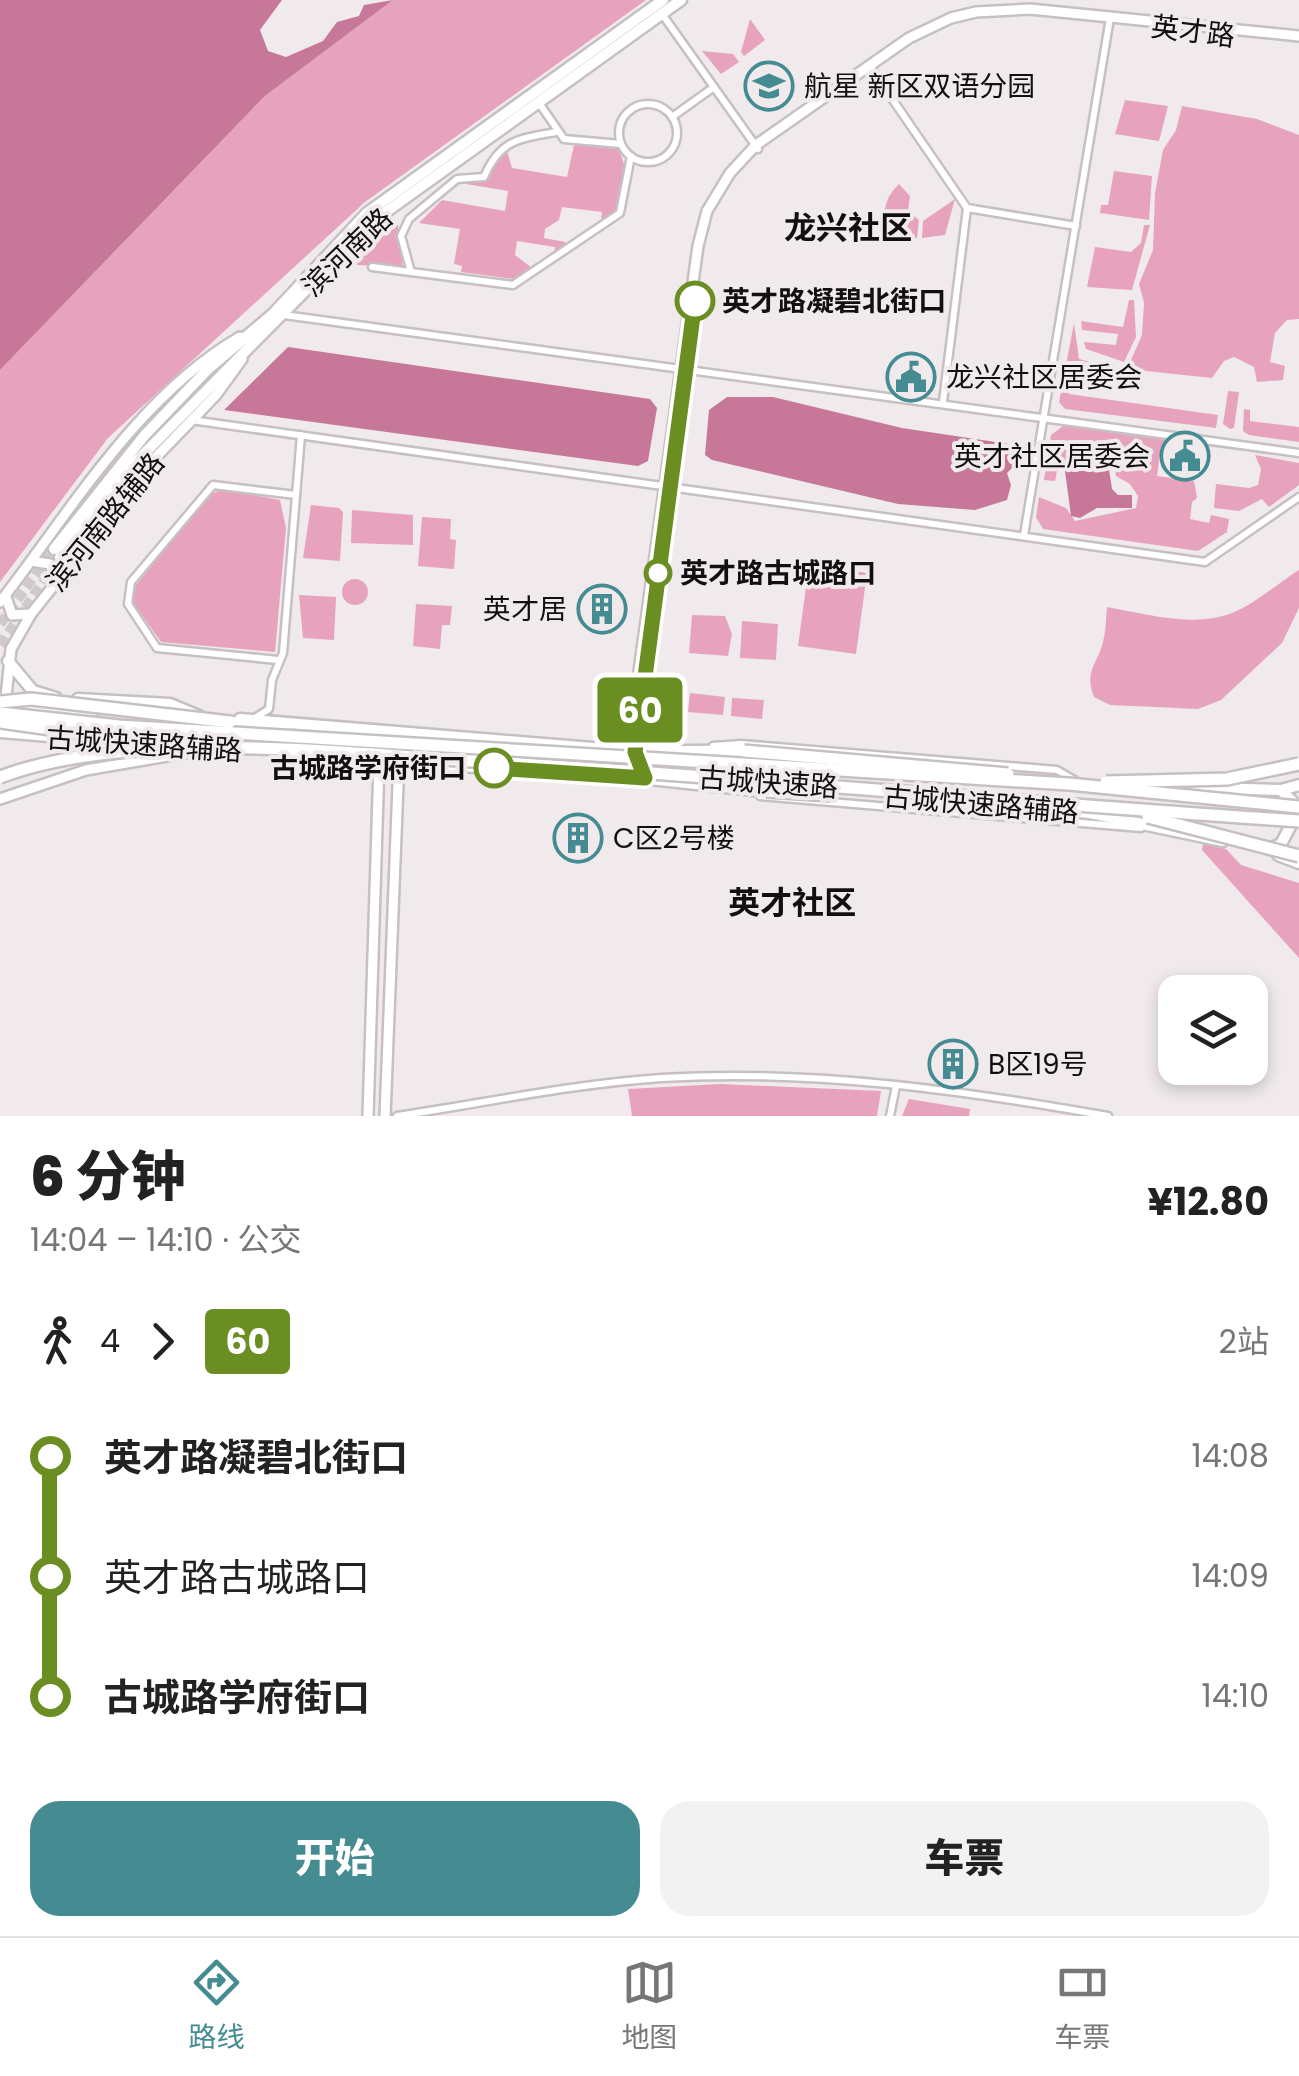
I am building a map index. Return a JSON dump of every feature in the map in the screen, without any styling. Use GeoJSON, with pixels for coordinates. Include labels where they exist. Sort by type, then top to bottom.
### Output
{"type":"FeatureCollection","features":[{"type":"Feature","properties":{"kind":"highway","name":"古城快速路"},"geometry":{"type":"LineString","coordinates":[[2,705],[64,702],[306,736],[1073,783],[1299,807]]}},
{"type":"Feature","properties":{"kind":"highway"},"geometry":{"type":"LineString","coordinates":[[2,705],[119,726],[306,736]]}},
{"type":"Feature","properties":{"kind":"highway"},"geometry":{"type":"LineString","coordinates":[[0,722],[86,734],[304,750]]}},
{"type":"Feature","properties":{"kind":"highway","name":"古城快速路"},"geometry":{"type":"LineString","coordinates":[[0,778],[59,760],[113,752],[304,750],[1299,821]]}},
{"type":"Feature","properties":{"kind":"highway"},"geometry":{"type":"LineString","coordinates":[[632,752],[744,751],[993,772],[1073,783],[1228,779],[1299,764]]}},
{"type":"Feature","properties":{"kind":"highway"},"geometry":{"type":"LineString","coordinates":[[639,778],[1003,807],[1093,807],[1170,821],[1296,858]]}},
{"type":"Feature","properties":{"kind":"highway"},"geometry":{"type":"LineString","coordinates":[[1236,802],[1299,799]]}},
{"type":"Feature","properties":{"kind":"main road","name":"滨河南路"},"geometry":{"type":"LineString","coordinates":[[278,314],[367,213],[660,6],[681,0]]}},
{"type":"Feature","properties":{"kind":"main road","name":"滨河南路"},"geometry":{"type":"LineString","coordinates":[[57,553],[144,436],[208,370],[278,314],[376,220],[538,102],[660,6]]}},
{"type":"Feature","properties":{"kind":"main road","name":"英才路"},"geometry":{"type":"LineString","coordinates":[[757,147],[934,25],[976,12],[1010,8],[1110,20]]}},
{"type":"Feature","properties":{"kind":"main road","name":"英才路"},"geometry":{"type":"LineString","coordinates":[[639,778],[632,752],[684,366],[710,216],[757,147],[871,68],[936,29],[977,16],[1030,14],[1299,38]]}},
{"type":"Feature","properties":{"kind":"main road","name":"滨河南路辅路"},"geometry":{"type":"LineString","coordinates":[[0,733],[8,661],[30,614],[191,420],[260,330]]}},
{"type":"Feature","properties":{"kind":"main road","name":"滨河南路辅路"},"geometry":{"type":"LineString","coordinates":[[3,598],[125,440],[202,360],[260,330]]}},
{"type":"Feature","properties":{"kind":"main road"},"geometry":{"type":"LineString","coordinates":[[31,561],[50,564],[56,583]]}},
{"type":"Feature","properties":{"kind":"main road"},"geometry":{"type":"LineString","coordinates":[[3,598],[12,615],[30,614]]}},
{"type":"Feature","properties":{"kind":"main road"},"geometry":{"type":"LineString","coordinates":[[8,661],[24,683],[54,698],[170,704],[201,717]]}},
{"type":"Feature","properties":{"kind":"main road","name":"古城快速路辅路"},"geometry":{"type":"LineString","coordinates":[[2,705],[252,720],[1073,783],[1281,790],[1299,785]]}},
{"type":"Feature","properties":{"kind":"main road"},"geometry":{"type":"LineString","coordinates":[[368,1116],[380,730]]}},
{"type":"Feature","properties":{"kind":"main road"},"geometry":{"type":"LineString","coordinates":[[386,1116],[400,732]]}},
{"type":"Feature","properties":{"kind":"main road","name":"古城快速路辅路"},"geometry":{"type":"LineString","coordinates":[[0,733],[1090,813],[1296,858]]}},
{"type":"Feature","properties":{"kind":"main road"},"geometry":{"type":"LineString","coordinates":[[0,799],[86,770],[206,749]]}},
{"type":"Feature","properties":{"kind":"main road"},"geometry":{"type":"LineString","coordinates":[[1264,852],[1281,844],[1293,821],[1293,802],[1281,790]]}},
{"type":"Feature","properties":{"kind":"street"},"geometry":{"type":"LineString","coordinates":[[660,6],[757,147]]}},
{"type":"Feature","properties":{"kind":"street"},"geometry":{"type":"LineString","coordinates":[[1024,535],[1110,20]]}},
{"type":"Feature","properties":{"kind":"street"},"geometry":{"type":"LineString","coordinates":[[871,68],[967,208],[943,402]]}},
{"type":"Feature","properties":{"kind":"street"},"geometry":{"type":"LineString","coordinates":[[672,117],[714,86]]}},
{"type":"Feature","properties":{"kind":"street"},"geometry":{"type":"LineString","coordinates":[[538,102],[556,132],[574,142],[621,144]]}},
{"type":"Feature","properties":{"kind":"street"},"geometry":{"type":"LineString","coordinates":[[655,105],[672,117],[677,138],[666,156],[646,162],[631,156],[621,144],[620,123],[634,107],[655,105]]}},
{"type":"Feature","properties":{"kind":"street"},"geometry":{"type":"LineString","coordinates":[[411,272],[401,236],[409,219],[457,179],[484,178],[491,158],[518,138],[556,132]]}},
{"type":"Feature","properties":{"kind":"street"},"geometry":{"type":"LineString","coordinates":[[372,267],[512,286],[620,214],[631,156]]}},
{"type":"Feature","properties":{"kind":"street"},"geometry":{"type":"LineString","coordinates":[[967,208],[1076,226]]}},
{"type":"Feature","properties":{"kind":"street"},"geometry":{"type":"LineString","coordinates":[[278,314],[1299,452]]}},
{"type":"Feature","properties":{"kind":"street"},"geometry":{"type":"LineString","coordinates":[[191,420],[1206,562],[1299,497]]}},
{"type":"Feature","properties":{"kind":"street"},"geometry":{"type":"LineString","coordinates":[[252,720],[270,709],[278,660],[283,653],[301,435]]}},
{"type":"Feature","properties":{"kind":"street"},"geometry":{"type":"LineString","coordinates":[[278,660],[157,648],[128,604],[131,582],[213,485],[296,495]]}},
{"type":"Feature","properties":{"kind":"street"},"geometry":{"type":"LineString","coordinates":[[397,1116],[659,1078],[789,1077],[1004,1098],[1108,1116]]}},
{"type":"Feature","properties":{"kind":"street"},"geometry":{"type":"LineString","coordinates":[[890,1116],[896,1086]]}},
{"type":"Feature","properties":{"kind":"shaded area"},"geometry":{"type":"Polygon","coordinates":[[[0,0],[282,0],[260,30],[268,51],[286,57],[323,41],[337,22],[359,16],[364,5],[393,0],[265,96],[0,370],[0,0]]]}},
{"type":"Feature","properties":{"kind":"shaded area"},"geometry":{"type":"Polygon","coordinates":[[[393,0],[646,0],[365,202],[108,438],[0,582],[0,370],[265,96],[393,0]]]}},
{"type":"Feature","properties":{"kind":"shaded area"},"geometry":{"type":"Polygon","coordinates":[[[750,19],[765,40],[744,56],[741,52],[750,19]]]}},
{"type":"Feature","properties":{"kind":"shaded area"},"geometry":{"type":"Polygon","coordinates":[[[702,51],[733,54],[739,62],[721,74],[702,51]]]}},
{"type":"Feature","properties":{"kind":"shaded area"},"geometry":{"type":"Polygon","coordinates":[[[1125,100],[1168,106],[1159,141],[1115,134],[1125,100]]]}},
{"type":"Feature","properties":{"kind":"shaded area"},"geometry":{"type":"Polygon","coordinates":[[[1182,106],[1257,119],[1299,135],[1299,319],[1287,320],[1275,333],[1270,362],[1285,366],[1283,380],[1257,382],[1254,367],[1234,357],[1224,361],[1212,378],[1127,369],[1142,335],[1144,303],[1139,284],[1153,250],[1155,193],[1163,150],[1176,130],[1182,106]]]}},
{"type":"Feature","properties":{"kind":"shaded area"},"geometry":{"type":"Polygon","coordinates":[[[574,145],[619,149],[625,167],[616,210],[601,221],[602,212],[562,207],[559,220],[545,229],[544,238],[565,242],[565,247],[554,256],[555,247],[517,241],[515,255],[532,268],[513,279],[461,272],[462,266],[454,264],[460,229],[419,223],[442,200],[505,211],[508,191],[460,183],[464,178],[485,180],[493,161],[507,151],[512,168],[567,177],[574,145]]]}},
{"type":"Feature","properties":{"kind":"shaded area"},"geometry":{"type":"Polygon","coordinates":[[[1114,171],[1152,176],[1149,220],[1100,213],[1101,205],[1108,205],[1114,171]]]}},
{"type":"Feature","properties":{"kind":"shaded area"},"geometry":{"type":"Polygon","coordinates":[[[899,184],[910,196],[908,211],[919,220],[917,238],[889,234],[887,201],[899,184]]]}},
{"type":"Feature","properties":{"kind":"shaded area"},"geometry":{"type":"Polygon","coordinates":[[[955,199],[945,235],[922,238],[923,221],[955,199]]]}},
{"type":"Feature","properties":{"kind":"shaded area"},"geometry":{"type":"Polygon","coordinates":[[[398,224],[403,267],[357,265],[357,258],[398,224]]]}},
{"type":"Feature","properties":{"kind":"shaded area"},"geometry":{"type":"Polygon","coordinates":[[[1144,225],[1150,225],[1132,290],[1087,287],[1095,247],[1131,252],[1141,243],[1144,225]]]}},
{"type":"Feature","properties":{"kind":"shaded area"},"geometry":{"type":"Polygon","coordinates":[[[1129,300],[1134,300],[1136,337],[1124,362],[1086,349],[1084,342],[1116,345],[1118,334],[1082,330],[1081,321],[1123,327],[1129,300]]]}},
{"type":"Feature","properties":{"kind":"shaded area"},"geometry":{"type":"Polygon","coordinates":[[[1074,323],[1079,359],[1123,371],[1126,384],[1113,389],[1114,377],[1072,371],[1069,394],[1218,415],[1216,428],[1065,409],[1059,402],[1074,323]]]}},
{"type":"Feature","properties":{"kind":"shaded area"},"geometry":{"type":"Polygon","coordinates":[[[288,347],[650,399],[657,408],[648,461],[638,466],[224,410],[288,347]]]}},
{"type":"Feature","properties":{"kind":"shaded area"},"geometry":{"type":"Polygon","coordinates":[[[1228,391],[1239,392],[1234,428],[1230,429],[1223,424],[1228,391]]]}},
{"type":"Feature","properties":{"kind":"shaded area"},"geometry":{"type":"Polygon","coordinates":[[[727,397],[773,397],[902,428],[1009,444],[1015,450],[1014,466],[1007,473],[1011,485],[1007,500],[975,510],[898,504],[712,460],[705,455],[709,410],[727,397]]]}},
{"type":"Feature","properties":{"kind":"shaded area"},"geometry":{"type":"Polygon","coordinates":[[[1244,409],[1250,410],[1250,421],[1299,427],[1299,442],[1249,435],[1243,431],[1244,409]]]}},
{"type":"Feature","properties":{"kind":"shaded area"},"geometry":{"type":"Polygon","coordinates":[[[1063,426],[1188,443],[1160,453],[1157,476],[1194,481],[1197,498],[1192,502],[1190,519],[1209,523],[1211,515],[1229,519],[1227,532],[1198,551],[1043,529],[1036,517],[1039,497],[1066,508],[1075,521],[1136,508],[1138,496],[1130,484],[1116,476],[1112,450],[1095,449],[1088,460],[1058,466],[1055,481],[1044,480],[1051,435],[1063,426]]]}},
{"type":"Feature","properties":{"kind":"shaded area"},"geometry":{"type":"Polygon","coordinates":[[[1255,455],[1299,463],[1299,485],[1269,507],[1262,499],[1239,511],[1214,508],[1216,484],[1249,488],[1258,485],[1261,469],[1255,455]]]}},
{"type":"Feature","properties":{"kind":"shaded area"},"geometry":{"type":"Polygon","coordinates":[[[1100,457],[1108,463],[1112,489],[1118,495],[1132,495],[1132,508],[1097,508],[1080,518],[1071,516],[1065,471],[1089,466],[1100,457]]]}},
{"type":"Feature","properties":{"kind":"shaded area"},"geometry":{"type":"Polygon","coordinates":[[[222,489],[280,500],[286,528],[275,652],[161,642],[133,603],[136,585],[209,495],[222,489]]]}},
{"type":"Feature","properties":{"kind":"shaded area"},"geometry":{"type":"Polygon","coordinates":[[[311,505],[339,508],[343,512],[340,561],[303,558],[311,505]]]}},
{"type":"Feature","properties":{"kind":"shaded area"},"geometry":{"type":"Polygon","coordinates":[[[352,510],[413,515],[413,545],[351,543],[352,510]]]}},
{"type":"Feature","properties":{"kind":"shaded area"},"geometry":{"type":"Polygon","coordinates":[[[422,517],[451,519],[450,539],[456,540],[454,569],[418,566],[422,517]]]}},
{"type":"Feature","properties":{"kind":"shaded area"},"geometry":{"type":"Polygon","coordinates":[[[809,565],[867,573],[856,654],[798,646],[809,565]]]}},
{"type":"Feature","properties":{"kind":"shaded area"},"geometry":{"type":"Polygon","coordinates":[[[1299,570],[1299,608],[1282,643],[1221,700],[1198,709],[1110,705],[1094,697],[1091,674],[1103,642],[1107,607],[1170,618],[1217,617],[1249,604],[1299,570]]]}},
{"type":"Feature","properties":{"kind":"shaded area"},"geometry":{"type":"Polygon","coordinates":[[[355,579],[364,583],[368,592],[364,601],[355,605],[346,601],[342,592],[346,583],[355,579]]]}},
{"type":"Feature","properties":{"kind":"shaded area"},"geometry":{"type":"Polygon","coordinates":[[[299,595],[336,597],[334,640],[303,638],[299,595]]]}},
{"type":"Feature","properties":{"kind":"shaded area"},"geometry":{"type":"Polygon","coordinates":[[[416,604],[452,606],[450,625],[442,625],[440,649],[413,646],[416,604]]]}},
{"type":"Feature","properties":{"kind":"shaded area"},"geometry":{"type":"Polygon","coordinates":[[[692,615],[725,616],[732,634],[728,656],[689,653],[692,615]]]}},
{"type":"Feature","properties":{"kind":"shaded area"},"geometry":{"type":"Polygon","coordinates":[[[742,621],[778,624],[776,660],[740,658],[742,621]]]}},
{"type":"Feature","properties":{"kind":"shaded area"},"geometry":{"type":"Polygon","coordinates":[[[690,693],[725,697],[723,715],[688,712],[690,693]]]}},
{"type":"Feature","properties":{"kind":"shaded area"},"geometry":{"type":"Polygon","coordinates":[[[732,698],[764,700],[762,719],[731,716],[732,698]]]}},
{"type":"Feature","properties":{"kind":"shaded area"},"geometry":{"type":"Polygon","coordinates":[[[1203,844],[1226,849],[1241,865],[1299,883],[1299,958],[1202,850],[1203,844]]]}},
{"type":"Feature","properties":{"kind":"shaded area"},"geometry":{"type":"Polygon","coordinates":[[[720,1084],[881,1091],[877,1116],[632,1116],[628,1089],[720,1084]]]}},
{"type":"Feature","properties":{"kind":"shaded area"},"geometry":{"type":"Polygon","coordinates":[[[909,1099],[970,1109],[969,1116],[902,1116],[909,1099]]]}},
{"type":"Feature","properties":{"kind":"tunnel"},"geometry":{"type":"LineString","coordinates":[[0,624],[54,549]]}},
{"type":"Feature","properties":{"kind":"tunnel"},"geometry":{"type":"LineString","coordinates":[[0,645],[60,557]]}},
{"type":"Feature","properties":{"kind":"bus line","name":"60"},"geometry":{"type":"LineString","coordinates":[[494,768],[645,778],[635,752],[695,301]]}},
{"type":"Feature","properties":{"kind":"place","name":"航星 新区双语分园"},"geometry":{"type":"Point","coordinates":[769,86]}},
{"type":"Feature","properties":{"kind":"place","name":"英才路凝碧北街口"},"geometry":{"type":"Point","coordinates":[695,301]}},
{"type":"Feature","properties":{"kind":"place","name":"龙兴社区居委会"},"geometry":{"type":"Point","coordinates":[911,377]}},
{"type":"Feature","properties":{"kind":"place","name":"英才社区居委会"},"geometry":{"type":"Point","coordinates":[1185,456]}},
{"type":"Feature","properties":{"kind":"place","name":"英才路古城路口"},"geometry":{"type":"Point","coordinates":[658,573]}},
{"type":"Feature","properties":{"kind":"place","name":"英才居"},"geometry":{"type":"Point","coordinates":[602,609]}},
{"type":"Feature","properties":{"kind":"place","name":"古城路学府街口"},"geometry":{"type":"Point","coordinates":[494,768]}},
{"type":"Feature","properties":{"kind":"place","name":"C区2号楼"},"geometry":{"type":"Point","coordinates":[578,838]}},
{"type":"Feature","properties":{"kind":"place","name":"B区19号"},"geometry":{"type":"Point","coordinates":[953,1064]}},
{"type":"Feature","properties":{"kind":"district","name":"龙兴社区"},"geometry":{"type":"Point","coordinates":[848,228]}},
{"type":"Feature","properties":{"kind":"district","name":"英才社区"},"geometry":{"type":"Point","coordinates":[792,903]}}]}
